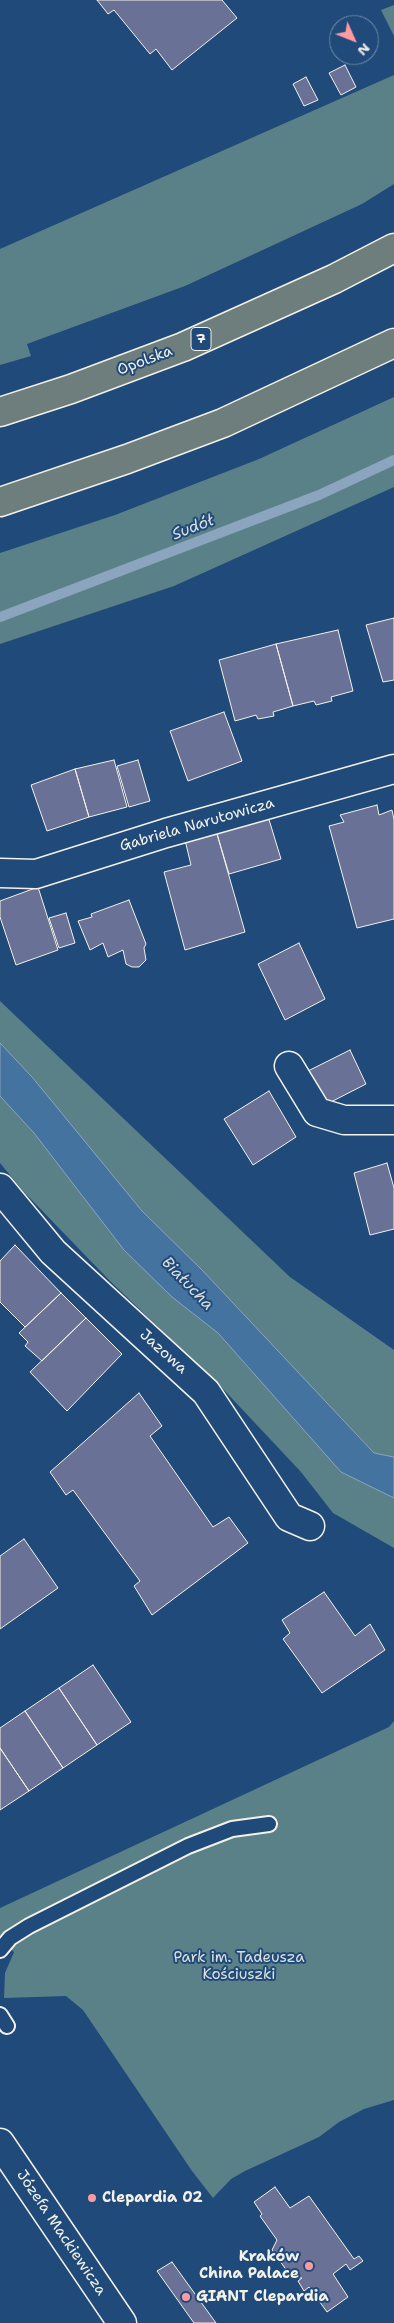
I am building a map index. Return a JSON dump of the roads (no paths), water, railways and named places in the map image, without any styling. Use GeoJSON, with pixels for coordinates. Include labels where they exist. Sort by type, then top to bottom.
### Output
{"type":"FeatureCollection","features":[{"type":"Feature","properties":{"kind":"main road","name":"Opolska"},"geometry":{"type":"LineString","coordinates":[[0,412],[71,389],[183,347],[334,279],[394,248]]}},
{"type":"Feature","properties":{"kind":"main road"},"geometry":{"type":"LineString","coordinates":[[0,502],[127,459],[222,423],[394,343]]}},
{"type":"Feature","properties":{"kind":"street","name":"Gabriela Narutowicza"},"geometry":{"type":"LineString","coordinates":[[0,873],[36,874],[166,833],[394,769]]}},
{"type":"Feature","properties":{"kind":"street"},"geometry":{"type":"LineString","coordinates":[[290,1066],[318,1112],[344,1120],[394,1120]]}},
{"type":"Feature","properties":{"kind":"street","name":"Jazowa"},"geometry":{"type":"LineString","coordinates":[[5,1204],[53,1252],[206,1392],[289,1517],[310,1526]]}},
{"type":"Feature","properties":{"kind":"street","name":"Józefa Mackiewicza"},"geometry":{"type":"LineString","coordinates":[[0,2142],[122,2323]]}},
{"type":"Feature","properties":{"kind":"lane"},"geometry":{"type":"LineString","coordinates":[[0,1950],[10,1938],[29,1926],[188,1846],[232,1829],[269,1824]]}},
{"type":"Feature","properties":{"kind":"water","name":"Białucha"},"geometry":{"type":"Polygon","coordinates":[[[0,1043],[32,1077],[142,1211],[202,1270],[374,1453],[394,1457],[394,1498],[341,1472],[218,1333],[172,1297],[124,1250],[34,1133],[0,1096],[0,1043]]]}},
{"type":"Feature","properties":{"kind":"waterway","name":"Sudół"},"geometry":{"type":"LineString","coordinates":[[0,617],[319,495],[394,460]]}},
{"type":"Feature","properties":{"kind":"place","name":"Clepardia 02"},"geometry":{"type":"Point","coordinates":[92,2198]}},
{"type":"Feature","properties":{"kind":"place","name":"Kraków China Palace"},"geometry":{"type":"Point","coordinates":[309,2266]}},
{"type":"Feature","properties":{"kind":"place","name":"GIANT Clepardia"},"geometry":{"type":"Point","coordinates":[186,2297]}},
{"type":"Feature","properties":{"kind":"park label","name":"Park im. Tadeusza Kościuszki"},"geometry":{"type":"Point","coordinates":[239,1966]}}]}
